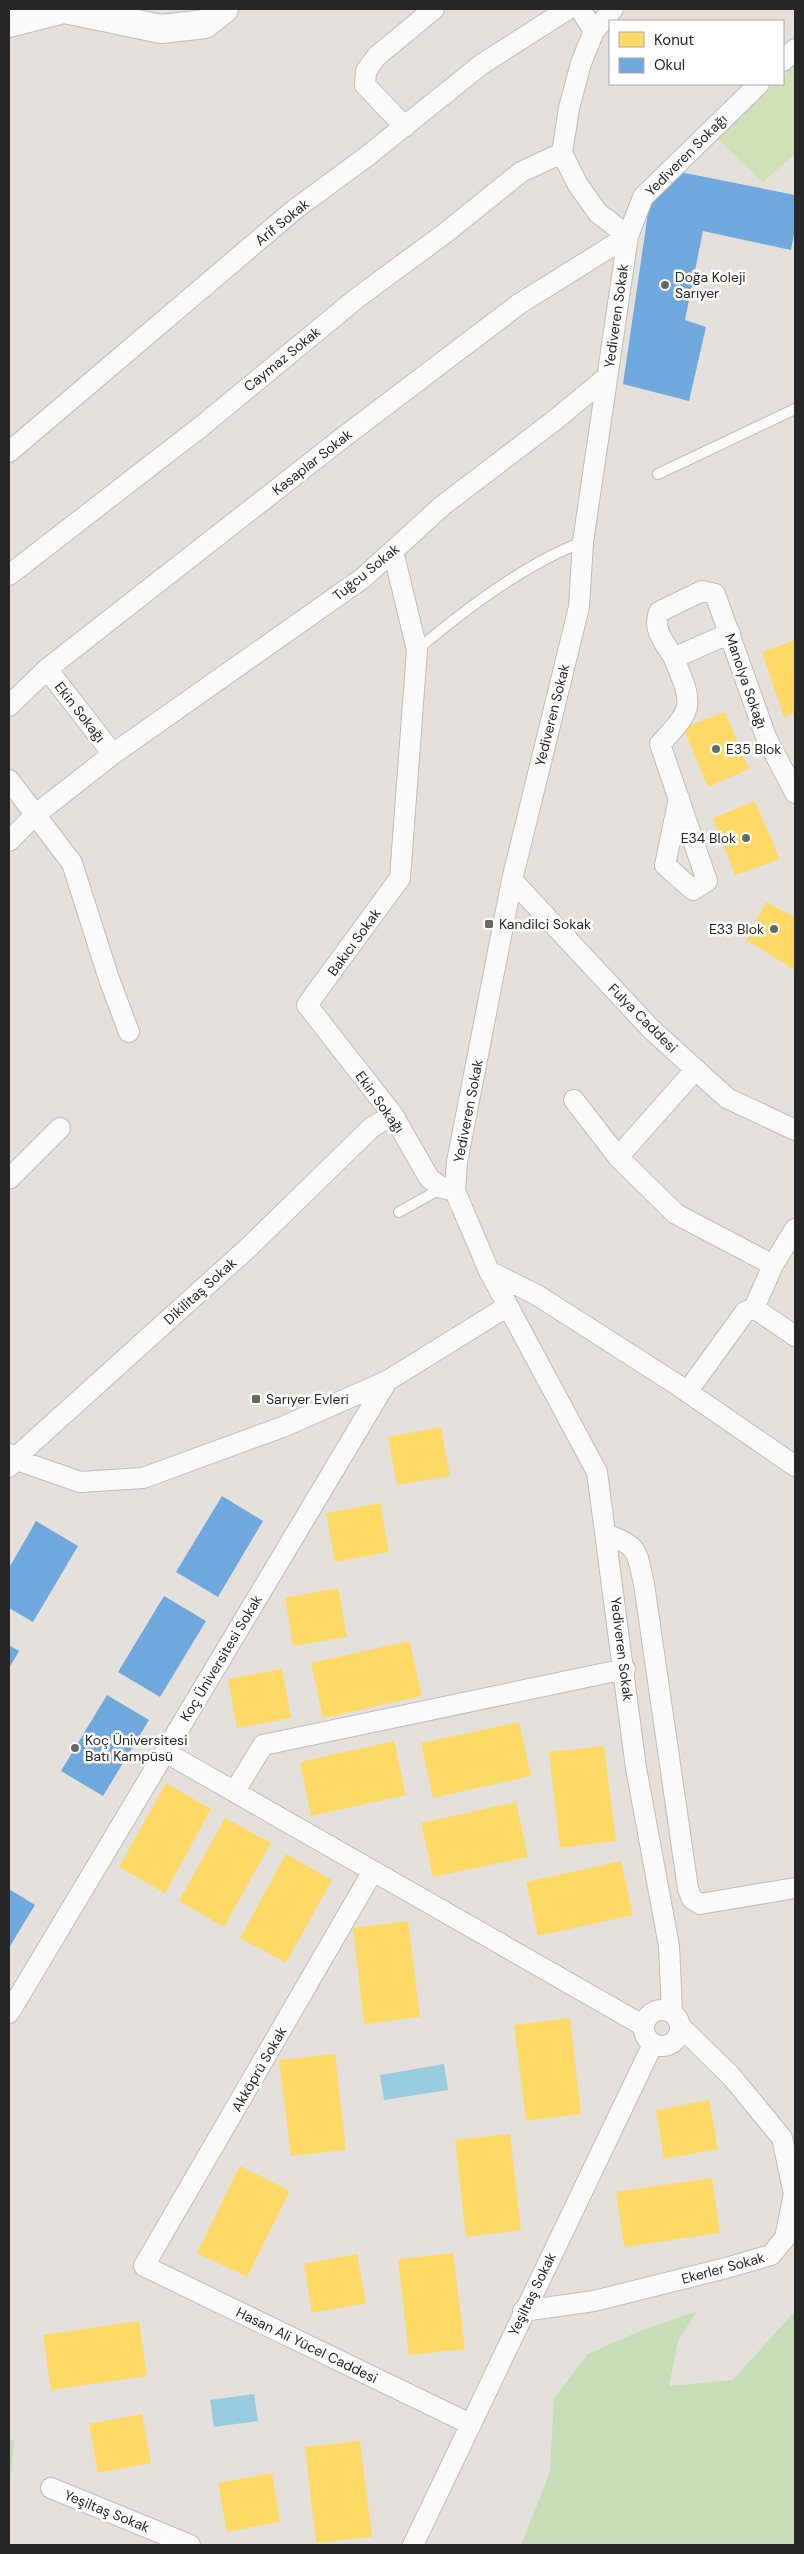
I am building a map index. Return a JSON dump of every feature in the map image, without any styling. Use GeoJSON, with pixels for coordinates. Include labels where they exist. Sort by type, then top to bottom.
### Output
{"type":"FeatureCollection","features":[{"type":"Feature","properties":{"kind":"street"},"geometry":{"type":"LineString","coordinates":[[9,23],[65,9],[161,29],[205,24],[224,9]]}},
{"type":"Feature","properties":{"kind":"street"},"geometry":{"type":"LineString","coordinates":[[405,127],[365,85],[366,71],[377,56],[434,9]]}},
{"type":"Feature","properties":{"kind":"street","name":"Arif Sokak"},"geometry":{"type":"LineString","coordinates":[[9,452],[294,210],[405,127],[482,64],[568,9]]}},
{"type":"Feature","properties":{"kind":"street"},"geometry":{"type":"LineString","coordinates":[[580,9],[594,31]]}},
{"type":"Feature","properties":{"kind":"street"},"geometry":{"type":"LineString","coordinates":[[613,9],[594,31],[581,63],[571,99],[562,154],[578,185],[598,213],[628,236]]}},
{"type":"Feature","properties":{"kind":"street"},"geometry":{"type":"LineString","coordinates":[[784,60],[795,49]]}},
{"type":"Feature","properties":{"kind":"street","name":"Yediveren Sokağı"},"geometry":{"type":"LineString","coordinates":[[628,236],[643,197],[758,85]]}},
{"type":"Feature","properties":{"kind":"street","name":"Caymaz Sokak"},"geometry":{"type":"LineString","coordinates":[[9,575],[203,425],[357,298],[444,234],[521,172],[562,154]]}},
{"type":"Feature","properties":{"kind":"street","name":"Yediveren Sokak"},"geometry":{"type":"LineString","coordinates":[[628,236],[583,542],[579,607],[512,880],[457,1162],[449,1189],[489,1271],[597,1472],[625,1669],[636,1768],[669,1946],[676,2019]]}},
{"type":"Feature","properties":{"kind":"street","name":"Kasaplar Sokak"},"geometry":{"type":"LineString","coordinates":[[9,706],[47,669],[345,436],[519,304],[628,236]]}},
{"type":"Feature","properties":{"kind":"street","name":"Tuğcu Sokak"},"geometry":{"type":"LineString","coordinates":[[9,841],[35,815],[114,754],[363,578],[442,506],[608,377]]}},
{"type":"Feature","properties":{"kind":"street"},"geometry":{"type":"LineString","coordinates":[[393,551],[416,650]]}},
{"type":"Feature","properties":{"kind":"street","name":"Manolya Sokağı"},"geometry":{"type":"LineString","coordinates":[[674,658],[658,632],[655,622],[659,612],[702,591],[715,594],[766,737],[795,793]]}},
{"type":"Feature","properties":{"kind":"street"},"geometry":{"type":"LineString","coordinates":[[679,798],[660,744],[686,714],[688,699],[674,658],[730,634]]}},
{"type":"Feature","properties":{"kind":"street","name":"Bakıcı Sokak"},"geometry":{"type":"LineString","coordinates":[[307,1005],[400,878],[416,650]]}},
{"type":"Feature","properties":{"kind":"street","name":"Ekin Sokağı"},"geometry":{"type":"LineString","coordinates":[[47,669],[114,754]]}},
{"type":"Feature","properties":{"kind":"street"},"geometry":{"type":"LineString","coordinates":[[9,780],[72,863],[109,979],[130,1032]]}},
{"type":"Feature","properties":{"kind":"street","name":"Fulya Caddesi"},"geometry":{"type":"LineString","coordinates":[[512,880],[651,1029],[727,1098],[795,1130]]}},
{"type":"Feature","properties":{"kind":"street","name":"Ekin Sokağı"},"geometry":{"type":"LineString","coordinates":[[307,1005],[392,1115],[429,1178],[449,1189]]}},
{"type":"Feature","properties":{"kind":"street"},"geometry":{"type":"LineString","coordinates":[[618,1157],[696,1069]]}},
{"type":"Feature","properties":{"kind":"street"},"geometry":{"type":"LineString","coordinates":[[574,1100],[618,1157],[676,1214],[774,1265]]}},
{"type":"Feature","properties":{"kind":"street","name":"Dikilitaş Sokak"},"geometry":{"type":"LineString","coordinates":[[10,1460],[249,1247],[372,1127],[392,1115]]}},
{"type":"Feature","properties":{"kind":"street"},"geometry":{"type":"LineString","coordinates":[[9,1179],[60,1128]]}},
{"type":"Feature","properties":{"kind":"street"},"geometry":{"type":"LineString","coordinates":[[687,1392],[745,1312],[754,1308],[774,1265],[795,1230]]}},
{"type":"Feature","properties":{"kind":"street"},"geometry":{"type":"LineString","coordinates":[[489,1271],[537,1295],[687,1392],[795,1466]]}},
{"type":"Feature","properties":{"kind":"street"},"geometry":{"type":"LineString","coordinates":[[10,1460],[80,1482],[143,1478],[285,1426],[387,1381],[508,1306]]}},
{"type":"Feature","properties":{"kind":"street"},"geometry":{"type":"LineString","coordinates":[[754,1308],[795,1336]]}},
{"type":"Feature","properties":{"kind":"street","name":"Koç Üniversitesi Sokak"},"geometry":{"type":"LineString","coordinates":[[9,2013],[14,1993],[165,1752],[387,1381]]}},
{"type":"Feature","properties":{"kind":"street"},"geometry":{"type":"LineString","coordinates":[[606,1534],[629,1542],[637,1554],[642,1576],[688,1889],[692,1899],[700,1904],[795,1888]]}},
{"type":"Feature","properties":{"kind":"street"},"geometry":{"type":"LineString","coordinates":[[234,1791],[264,1745],[625,1669]]}},
{"type":"Feature","properties":{"kind":"street"},"geometry":{"type":"LineString","coordinates":[[165,1752],[373,1871],[648,2035],[662,2046],[673,2043],[679,2036],[676,2019],[663,2009],[652,2012],[646,2019],[648,2035]]}},
{"type":"Feature","properties":{"kind":"street","name":"Akköprü Sokak"},"geometry":{"type":"LineString","coordinates":[[144,2266],[373,1871]]}},
{"type":"Feature","properties":{"kind":"street","name":"Ekerler Sokak"},"geometry":{"type":"LineString","coordinates":[[523,2311],[594,2301],[726,2268],[771,2255],[785,2238],[794,2194],[782,2138],[731,2076],[676,2019]]}},
{"type":"Feature","properties":{"kind":"street","name":"Yeşiltaş Sokak"},"geometry":{"type":"LineString","coordinates":[[413,2545],[523,2311],[648,2035]]}},
{"type":"Feature","properties":{"kind":"street","name":"Hasan Ali Yücel Caddesi"},"geometry":{"type":"LineString","coordinates":[[144,2266],[470,2424]]}},
{"type":"Feature","properties":{"kind":"street","name":"Yeşiltaş Sokak"},"geometry":{"type":"LineString","coordinates":[[51,2488],[190,2545]]}},
{"type":"Feature","properties":{"kind":"lane"},"geometry":{"type":"LineString","coordinates":[[658,474],[795,409]]}},
{"type":"Feature","properties":{"kind":"lane"},"geometry":{"type":"LineString","coordinates":[[416,650],[463,611],[560,551],[583,542]]}},
{"type":"Feature","properties":{"kind":"lane"},"geometry":{"type":"LineString","coordinates":[[398,1212],[449,1189]]}},
{"type":"Feature","properties":{"kind":"green space"},"geometry":{"type":"Polygon","coordinates":[[[795,64],[795,154],[763,182],[718,139],[774,85],[784,85],[784,75],[795,64]]]}},
{"type":"Feature","properties":{"kind":"green space"},"geometry":{"type":"Polygon","coordinates":[[[697,2311],[678,2341],[669,2386],[733,2380],[795,2311],[795,2545],[521,2545],[550,2472],[554,2398],[588,2354],[640,2331],[697,2311]]]}},
{"type":"Feature","properties":{"kind":"green space"},"geometry":{"type":"Polygon","coordinates":[[[9,2438],[14,2442],[9,2492],[9,2438]]]}},
{"type":"Feature","properties":{"kind":"water"},"geometry":{"type":"Polygon","coordinates":[[[444,2064],[448,2090],[384,2100],[380,2075],[444,2064]]]}},
{"type":"Feature","properties":{"kind":"water"},"geometry":{"type":"Polygon","coordinates":[[[254,2394],[258,2421],[214,2427],[210,2400],[254,2394]]]}},
{"type":"Feature","properties":{"kind":"building: Konut"},"geometry":{"type":"Polygon","coordinates":[[[795,640],[795,713],[784,717],[762,652],[795,640]]]}},
{"type":"Feature","properties":{"kind":"building: Konut","name":"E35 Blok"},"geometry":{"type":"Polygon","coordinates":[[[725,712],[749,769],[708,787],[683,728],[725,712]]]}},
{"type":"Feature","properties":{"kind":"building: Konut","name":"E34 Blok"},"geometry":{"type":"Polygon","coordinates":[[[755,801],[780,859],[735,875],[713,818],[755,801]]]}},
{"type":"Feature","properties":{"kind":"building: Konut","name":"E33 Blok"},"geometry":{"type":"Polygon","coordinates":[[[766,902],[795,917],[795,970],[746,940],[766,902]]]}},
{"type":"Feature","properties":{"kind":"building: Konut"},"geometry":{"type":"Polygon","coordinates":[[[441,1427],[450,1476],[397,1485],[388,1437],[441,1427]]]}},
{"type":"Feature","properties":{"kind":"building: Konut"},"geometry":{"type":"Polygon","coordinates":[[[380,1503],[389,1552],[335,1562],[326,1513],[380,1503]]]}},
{"type":"Feature","properties":{"kind":"building: Konut"},"geometry":{"type":"Polygon","coordinates":[[[338,1588],[347,1637],[293,1646],[285,1598],[338,1588]]]}},
{"type":"Feature","properties":{"kind":"building: Konut"},"geometry":{"type":"Polygon","coordinates":[[[409,1641],[422,1696],[323,1718],[311,1663],[409,1641]]]}},
{"type":"Feature","properties":{"kind":"building: Konut"},"geometry":{"type":"Polygon","coordinates":[[[282,1669],[291,1718],[237,1728],[228,1679],[282,1669]]]}},
{"type":"Feature","properties":{"kind":"building: Konut"},"geometry":{"type":"Polygon","coordinates":[[[519,1722],[531,1776],[433,1798],[421,1743],[519,1722]]]}},
{"type":"Feature","properties":{"kind":"building: Konut"},"geometry":{"type":"Polygon","coordinates":[[[394,1741],[406,1795],[311,1816],[300,1762],[394,1741]]]}},
{"type":"Feature","properties":{"kind":"building: Konut"},"geometry":{"type":"Polygon","coordinates":[[[604,1746],[616,1841],[560,1848],[549,1752],[604,1746]]]}},
{"type":"Feature","properties":{"kind":"building: Konut"},"geometry":{"type":"Polygon","coordinates":[[[166,1783],[211,1809],[165,1893],[119,1867],[166,1783]]]}},
{"type":"Feature","properties":{"kind":"building: Konut"},"geometry":{"type":"Polygon","coordinates":[[[516,1802],[528,1857],[433,1877],[421,1823],[516,1802]]]}},
{"type":"Feature","properties":{"kind":"building: Konut"},"geometry":{"type":"Polygon","coordinates":[[[225,1818],[271,1843],[224,1927],[179,1901],[225,1818]]]}},
{"type":"Feature","properties":{"kind":"building: Konut"},"geometry":{"type":"Polygon","coordinates":[[[286,1854],[332,1880],[286,1963],[240,1938],[286,1854]]]}},
{"type":"Feature","properties":{"kind":"building: Konut"},"geometry":{"type":"Polygon","coordinates":[[[621,1861],[633,1915],[538,1936],[526,1882],[621,1861]]]}},
{"type":"Feature","properties":{"kind":"building: Konut"},"geometry":{"type":"Polygon","coordinates":[[[408,1921],[420,2017],[364,2024],[353,1928],[408,1921]]]}},
{"type":"Feature","properties":{"kind":"building: Konut"},"geometry":{"type":"Polygon","coordinates":[[[570,2018],[581,2114],[526,2121],[514,2025],[570,2018]]]}},
{"type":"Feature","properties":{"kind":"building: Konut"},"geometry":{"type":"Polygon","coordinates":[[[335,2054],[346,2150],[291,2156],[279,2060],[335,2054]]]}},
{"type":"Feature","properties":{"kind":"building: Konut"},"geometry":{"type":"Polygon","coordinates":[[[709,2100],[718,2149],[664,2159],[656,2110],[709,2100]]]}},
{"type":"Feature","properties":{"kind":"building: Konut"},"geometry":{"type":"Polygon","coordinates":[[[510,2134],[521,2230],[466,2237],[455,2140],[510,2134]]]}},
{"type":"Feature","properties":{"kind":"building: Konut"},"geometry":{"type":"Polygon","coordinates":[[[240,2166],[290,2191],[247,2277],[197,2253],[240,2166]]]}},
{"type":"Feature","properties":{"kind":"building: Konut"},"geometry":{"type":"Polygon","coordinates":[[[712,2178],[720,2233],[624,2247],[616,2192],[712,2178]]]}},
{"type":"Feature","properties":{"kind":"building: Konut"},"geometry":{"type":"Polygon","coordinates":[[[453,2253],[465,2349],[409,2355],[398,2259],[453,2253]]]}},
{"type":"Feature","properties":{"kind":"building: Konut"},"geometry":{"type":"Polygon","coordinates":[[[357,2254],[366,2303],[312,2313],[304,2264],[357,2254]]]}},
{"type":"Feature","properties":{"kind":"building: Konut"},"geometry":{"type":"Polygon","coordinates":[[[139,2321],[147,2376],[51,2390],[43,2335],[139,2321]]]}},
{"type":"Feature","properties":{"kind":"building: Konut"},"geometry":{"type":"Polygon","coordinates":[[[142,2414],[151,2463],[98,2473],[89,2424],[142,2414]]]}},
{"type":"Feature","properties":{"kind":"building: Konut"},"geometry":{"type":"Polygon","coordinates":[[[360,2441],[372,2537],[316,2543],[305,2447],[360,2441]]]}},
{"type":"Feature","properties":{"kind":"building: Konut"},"geometry":{"type":"Polygon","coordinates":[[[272,2473],[280,2522],[227,2532],[218,2483],[272,2473]]]}},
{"type":"Feature","properties":{"kind":"building: Okul","name":"Doğa Koleji Sarıyer"},"geometry":{"type":"Polygon","coordinates":[[[680,172],[795,195],[795,229],[791,250],[703,231],[685,320],[706,327],[689,401],[623,384],[650,199],[680,172]]]}},
{"type":"Feature","properties":{"kind":"building: Okul"},"geometry":{"type":"Polygon","coordinates":[[[222,1496],[263,1521],[218,1597],[176,1572],[222,1496]]]}},
{"type":"Feature","properties":{"kind":"building: Okul"},"geometry":{"type":"Polygon","coordinates":[[[36,1521],[78,1546],[33,1622],[9,1608],[9,1568],[36,1521]]]}},
{"type":"Feature","properties":{"kind":"building: Okul"},"geometry":{"type":"Polygon","coordinates":[[[164,1596],[206,1621],[160,1697],[118,1672],[164,1596]]]}},
{"type":"Feature","properties":{"kind":"building: Okul"},"geometry":{"type":"Polygon","coordinates":[[[9,1645],[19,1651],[9,1668],[9,1645]]]}},
{"type":"Feature","properties":{"kind":"building: Okul"},"geometry":{"type":"Polygon","coordinates":[[[107,1695],[149,1720],[103,1796],[61,1771],[107,1695]]]}},
{"type":"Feature","properties":{"kind":"building: Okul"},"geometry":{"type":"Polygon","coordinates":[[[9,1889],[35,1905],[10,1946],[9,1946],[9,1889]]]}},
{"type":"Feature","properties":{"kind":"place","name":"Doğa Koleji Sarıyer"},"geometry":{"type":"Point","coordinates":[665,285]}},
{"type":"Feature","properties":{"kind":"place","name":"E35 Blok"},"geometry":{"type":"Point","coordinates":[716,749]}},
{"type":"Feature","properties":{"kind":"place","name":"E34 Blok"},"geometry":{"type":"Point","coordinates":[746,838]}},
{"type":"Feature","properties":{"kind":"place","name":"Kandilci Sokak"},"geometry":{"type":"Point","coordinates":[489,924]}},
{"type":"Feature","properties":{"kind":"place","name":"E33 Blok"},"geometry":{"type":"Point","coordinates":[774,929]}},
{"type":"Feature","properties":{"kind":"place","name":"Sarıyer Evleri"},"geometry":{"type":"Point","coordinates":[256,1399]}},
{"type":"Feature","properties":{"kind":"place","name":"Koç Üniversitesi Batı Kampüsü"},"geometry":{"type":"Point","coordinates":[75,1748]}}]}
